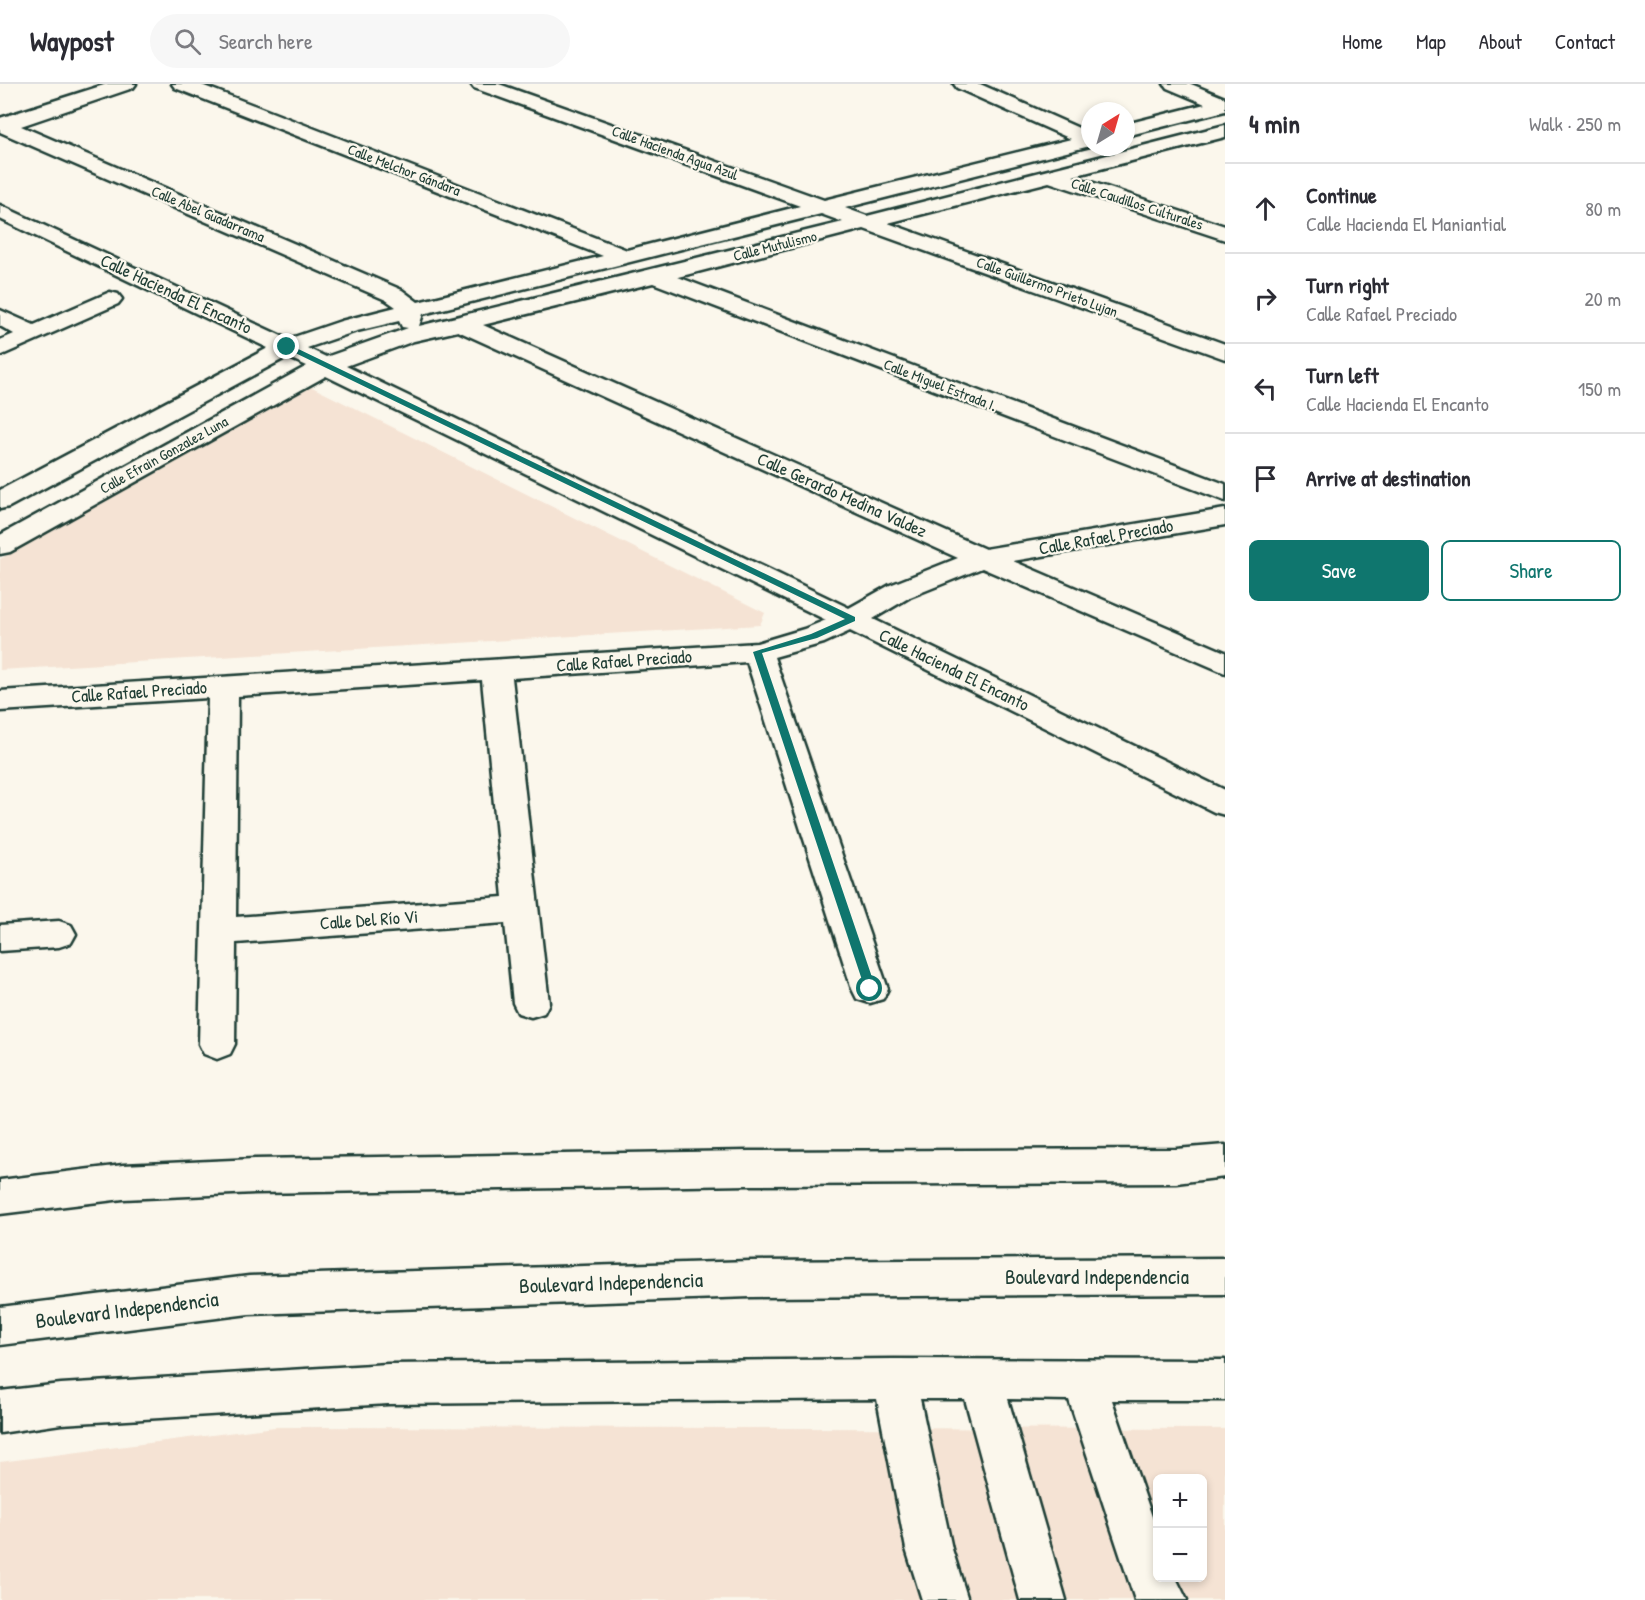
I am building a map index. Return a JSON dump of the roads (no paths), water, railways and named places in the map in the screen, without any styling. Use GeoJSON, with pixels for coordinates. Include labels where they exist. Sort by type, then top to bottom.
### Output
{"type":"FeatureCollection","features":[{"type":"Feature","properties":{"kind":"street"},"geometry":{"type":"LineString","coordinates":[[1,125],[126,84]]}},
{"type":"Feature","properties":{"kind":"street","name":"Calle Melchor Gándara"},"geometry":{"type":"LineString","coordinates":[[182,84],[626,257]]}},
{"type":"Feature","properties":{"kind":"street","name":"Calle Hacienda Agua Azul"},"geometry":{"type":"LineString","coordinates":[[481,84],[868,223]]}},
{"type":"Feature","properties":{"kind":"street"},"geometry":{"type":"LineString","coordinates":[[964,84],[1081,136]]}},
{"type":"Feature","properties":{"kind":"street"},"geometry":{"type":"LineString","coordinates":[[1174,84],[1224,105]]}},
{"type":"Feature","properties":{"kind":"street"},"geometry":{"type":"LineString","coordinates":[[526,100],[552,88]]}},
{"type":"Feature","properties":{"kind":"street"},"geometry":{"type":"LineString","coordinates":[[1135,128],[1224,105]]}},
{"type":"Feature","properties":{"kind":"street","name":"Calle Abel Guadarrama"},"geometry":{"type":"LineString","coordinates":[[1,125],[394,295],[413,309]]}},
{"type":"Feature","properties":{"kind":"street","name":"Calle Mutulismo"},"geometry":{"type":"LineString","coordinates":[[327,365],[406,336],[868,223],[1050,175],[1219,136]]}},
{"type":"Feature","properties":{"kind":"street","name":"Calle Mutulismo"},"geometry":{"type":"LineString","coordinates":[[287,347],[349,326],[413,309],[1081,142]]}},
{"type":"Feature","properties":{"kind":"street","name":"Calle Caudillos Culturales"},"geometry":{"type":"LineString","coordinates":[[1050,175],[1225,233]]}},
{"type":"Feature","properties":{"kind":"street","name":"Calle Hacienda El Encanto"},"geometry":{"type":"LineString","coordinates":[[0,211],[327,365],[852,619],[1225,804]]}},
{"type":"Feature","properties":{"kind":"street","name":"Calle Guillermo Prieto Lujan"},"geometry":{"type":"LineString","coordinates":[[868,223],[1225,352]]}},
{"type":"Feature","properties":{"kind":"street","name":"Calle Miguel Estrada I."},"geometry":{"type":"LineString","coordinates":[[656,276],[1225,493]]}},
{"type":"Feature","properties":{"kind":"street"},"geometry":{"type":"LineString","coordinates":[[0,349],[110,299]]}},
{"type":"Feature","properties":{"kind":"street"},"geometry":{"type":"LineString","coordinates":[[406,336],[413,309]]}},
{"type":"Feature","properties":{"kind":"street"},"geometry":{"type":"LineString","coordinates":[[0,317],[33,334]]}},
{"type":"Feature","properties":{"kind":"street","name":"Calle Gerardo Medina Valdez"},"geometry":{"type":"LineString","coordinates":[[460,323],[982,558],[1225,663]]}},
{"type":"Feature","properties":{"kind":"street"},"geometry":{"type":"LineString","coordinates":[[0,501],[287,347]]}},
{"type":"Feature","properties":{"kind":"street","name":"Calle Efrain Gonzalez Luna"},"geometry":{"type":"LineString","coordinates":[[0,546],[327,365]]}},
{"type":"Feature","properties":{"kind":"street","name":"Calle Rafael Preciado"},"geometry":{"type":"LineString","coordinates":[[0,701],[758,652],[814,636],[852,619],[900,591],[982,558],[1225,517]]}},
{"type":"Feature","properties":{"kind":"street"},"geometry":{"type":"LineString","coordinates":[[758,652],[870,989]]}},
{"type":"Feature","properties":{"kind":"street"},"geometry":{"type":"LineString","coordinates":[[496,669],[531,1003]]}},
{"type":"Feature","properties":{"kind":"street"},"geometry":{"type":"LineString","coordinates":[[216,1044],[224,687]]}},
{"type":"Feature","properties":{"kind":"street","name":"Calle Del Río Vi"},"geometry":{"type":"LineString","coordinates":[[218,931],[520,909]]}},
{"type":"Feature","properties":{"kind":"street"},"geometry":{"type":"LineString","coordinates":[[0,938],[60,934]]}},
{"type":"Feature","properties":{"kind":"street"},"geometry":{"type":"LineString","coordinates":[[0,1197],[123,1182],[255,1176],[761,1168],[1176,1166],[1225,1161]]}},
{"type":"Feature","properties":{"kind":"street","name":"Boulevard Independencia"},"geometry":{"type":"LineString","coordinates":[[0,1326],[249,1295],[751,1279],[1225,1276]]}},
{"type":"Feature","properties":{"kind":"street"},"geometry":{"type":"LineString","coordinates":[[894,1378],[929,1549],[945,1600]]}},
{"type":"Feature","properties":{"kind":"street"},"geometry":{"type":"LineString","coordinates":[[0,1412],[61,1404],[388,1384],[894,1378],[1225,1380]]}},
{"type":"Feature","properties":{"kind":"street"},"geometry":{"type":"LineString","coordinates":[[1084,1379],[1150,1581],[1164,1600]]}},
{"type":"Feature","properties":{"kind":"street"},"geometry":{"type":"LineString","coordinates":[[981,1380],[1043,1600]]}}]}
